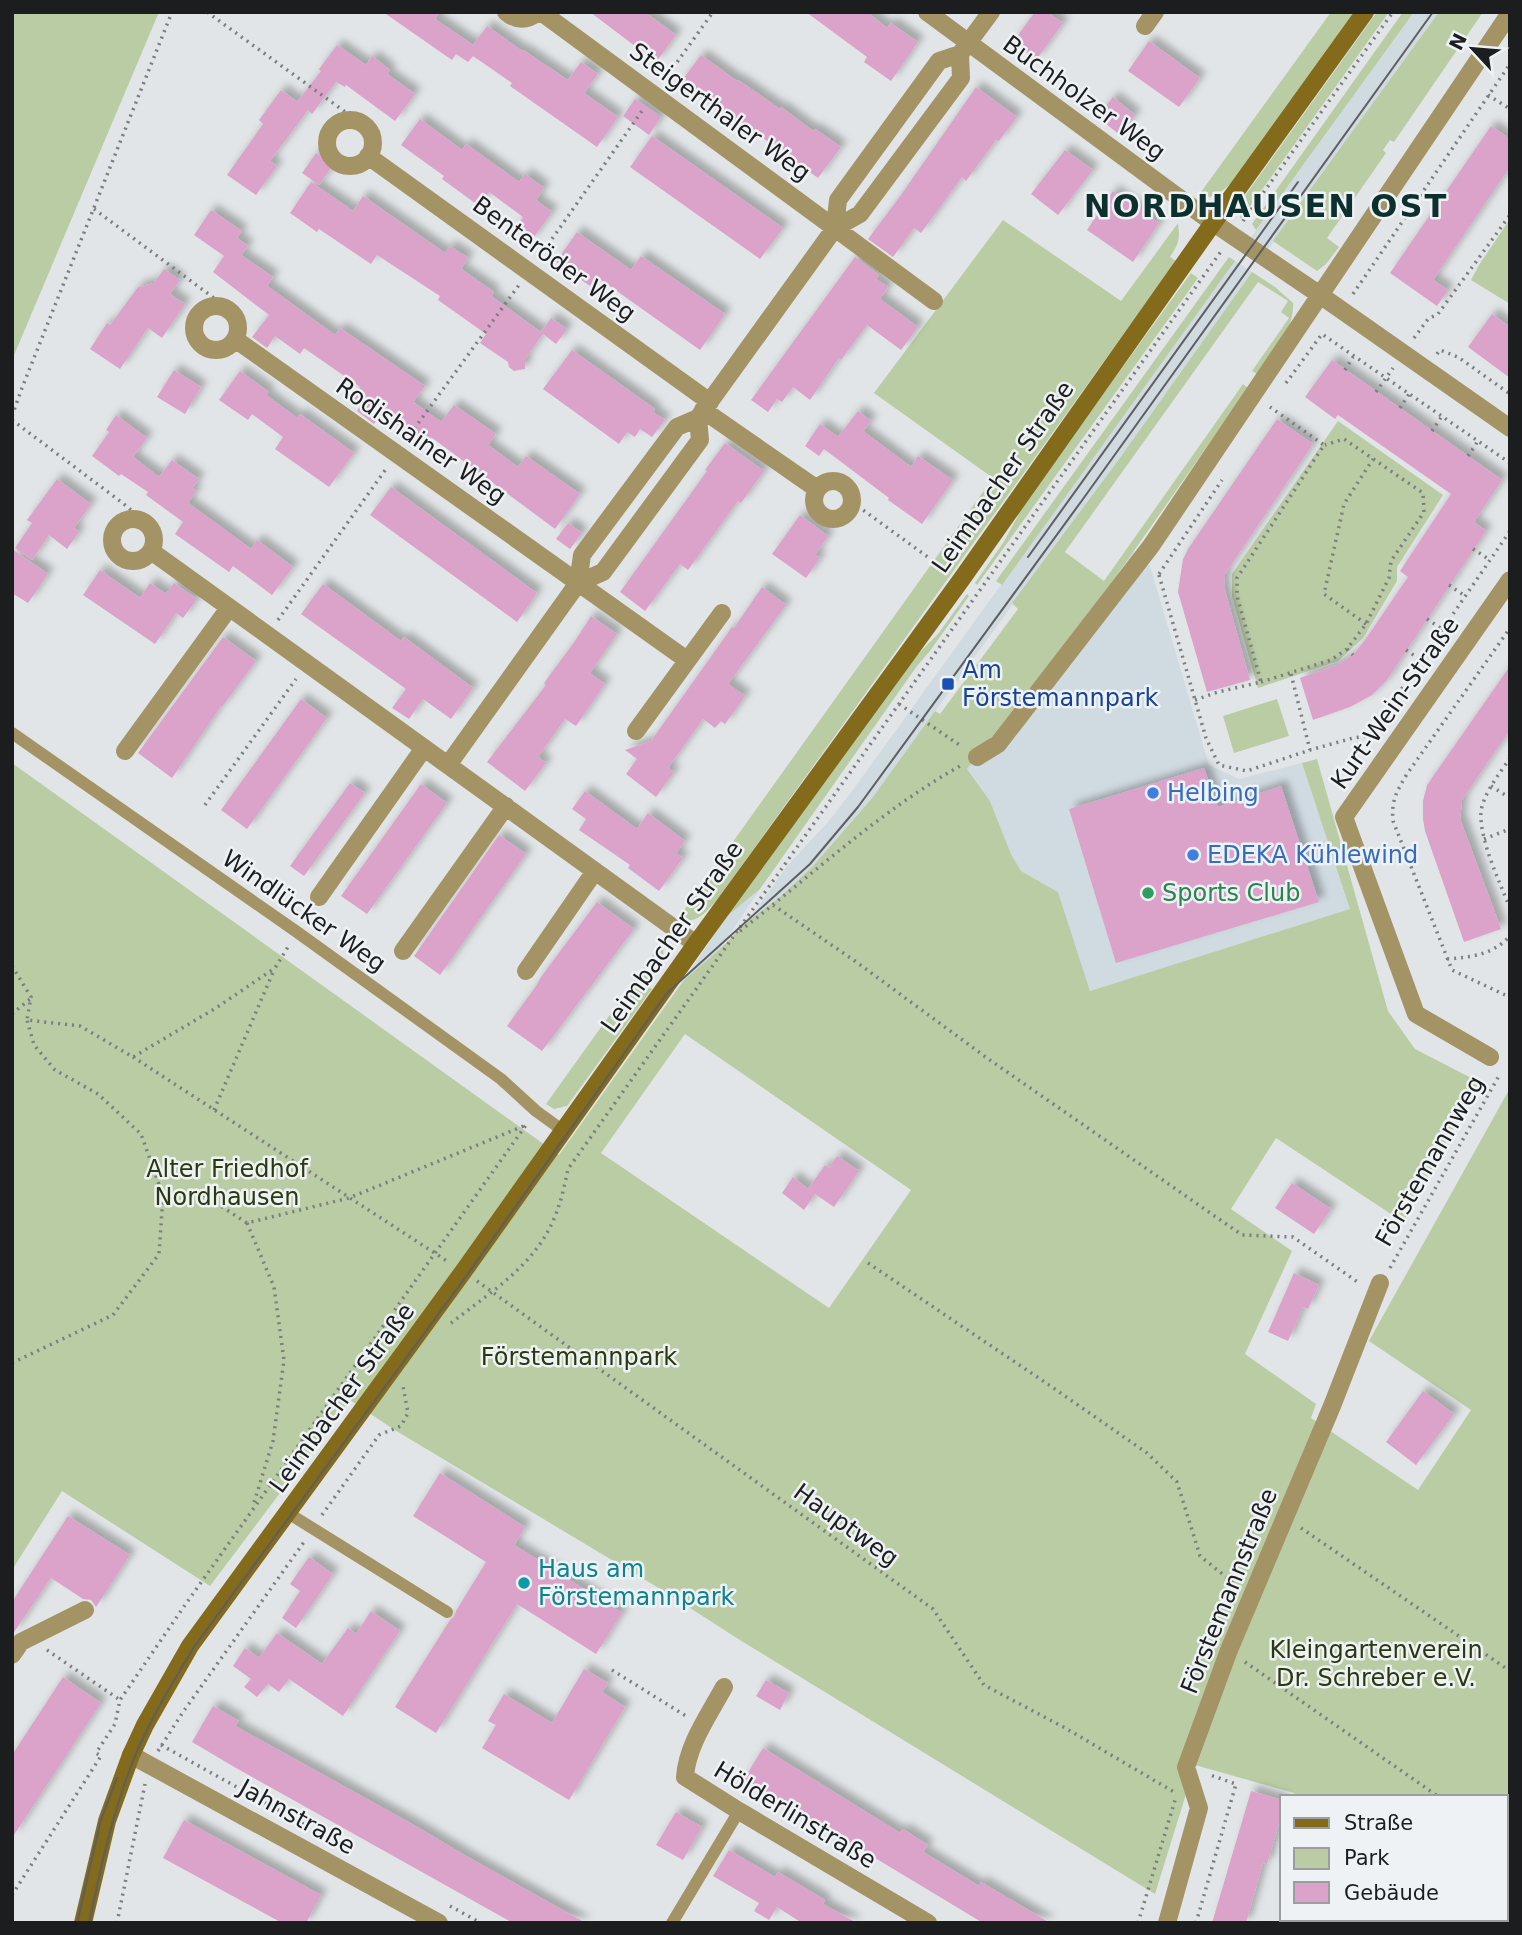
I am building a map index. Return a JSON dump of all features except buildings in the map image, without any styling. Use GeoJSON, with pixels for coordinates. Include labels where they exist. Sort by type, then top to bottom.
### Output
{"type":"FeatureCollection","features":[{"type":"Feature","properties":{"kind":"street","name":"Steigerthaler Weg"},"geometry":{"type":"LineString","coordinates":[[506,12],[519,19],[526,19],[539,12],[934,300]]}},
{"type":"Feature","properties":{"kind":"street","name":"Buchholzer Weg"},"geometry":{"type":"LineString","coordinates":[[927,12],[964,49],[1510,428]]}},
{"type":"Feature","properties":{"kind":"street"},"geometry":{"type":"LineString","coordinates":[[835,228],[838,200],[939,61],[964,49],[991,12]]}},
{"type":"Feature","properties":{"kind":"street","name":"Leimbacher Straße"},"geometry":{"type":"LineString","coordinates":[[83,1923],[107,1821],[131,1755],[190,1646],[565,1132],[696,944],[961,580],[1365,12]]}},
{"type":"Feature","properties":{"kind":"street"},"geometry":{"type":"LineString","coordinates":[[977,757],[998,744],[1151,547],[1510,13]]}},
{"type":"Feature","properties":{"kind":"street"},"geometry":{"type":"LineString","coordinates":[[448,765],[578,583],[582,555],[677,427],[703,410],[835,228],[860,214],[961,78],[964,49]]}},
{"type":"Feature","properties":{"kind":"street"},"geometry":{"type":"LineString","coordinates":[[348,120],[362,124],[371,135],[372,149],[368,156],[356,165],[341,164],[330,154],[327,139],[334,126],[348,120]]}},
{"type":"Feature","properties":{"kind":"street","name":"Benteröder Weg"},"geometry":{"type":"LineString","coordinates":[[368,156],[529,271],[703,410],[817,489]]}},
{"type":"Feature","properties":{"kind":"street"},"geometry":{"type":"LineString","coordinates":[[217,306],[230,310],[237,321],[236,339],[225,348],[211,349],[199,342],[194,328],[195,321],[203,310],[217,306]]}},
{"type":"Feature","properties":{"kind":"street","name":"Rodishainer Weg"},"geometry":{"type":"LineString","coordinates":[[236,339],[687,660]]}},
{"type":"Feature","properties":{"kind":"street"},"geometry":{"type":"LineString","coordinates":[[578,583],[603,572],[700,440],[703,410]]}},
{"type":"Feature","properties":{"kind":"street"},"geometry":{"type":"LineString","coordinates":[[827,482],[840,482],[850,490],[852,502],[851,508],[842,518],[836,520],[819,513],[814,502],[817,489],[827,482]]}},
{"type":"Feature","properties":{"kind":"street"},"geometry":{"type":"LineString","coordinates":[[127,520],[141,520],[147,524],[154,536],[152,551],[143,559],[129,562],[117,555],[112,541],[116,528],[127,520]]}},
{"type":"Feature","properties":{"kind":"street"},"geometry":{"type":"LineString","coordinates":[[152,551],[696,944]]}},
{"type":"Feature","properties":{"kind":"street","name":"Kurt-Wein-Straße"},"geometry":{"type":"LineString","coordinates":[[1498,1061],[1416,1014],[1344,817],[1510,580]]}},
{"type":"Feature","properties":{"kind":"street"},"geometry":{"type":"LineString","coordinates":[[125,751],[229,608]]}},
{"type":"Feature","properties":{"kind":"street"},"geometry":{"type":"LineString","coordinates":[[636,731],[722,613]]}},
{"type":"Feature","properties":{"kind":"street"},"geometry":{"type":"LineString","coordinates":[[318,897],[424,748]]}},
{"type":"Feature","properties":{"kind":"street"},"geometry":{"type":"LineString","coordinates":[[403,951],[506,806]]}},
{"type":"Feature","properties":{"kind":"street"},"geometry":{"type":"LineString","coordinates":[[526,971],[595,871]]}},
{"type":"Feature","properties":{"kind":"street","name":"Förstemannstraße"},"geometry":{"type":"LineString","coordinates":[[1186,1767],[1229,1650],[1332,1406],[1378,1289]]}},
{"type":"Feature","properties":{"kind":"street"},"geometry":{"type":"LineString","coordinates":[[12,1655],[21,1642],[85,1610]]}},
{"type":"Feature","properties":{"kind":"street","name":"Hölderlinstraße"},"geometry":{"type":"LineString","coordinates":[[723,1687],[686,1762],[685,1777],[928,1923]]}},
{"type":"Feature","properties":{"kind":"street","name":"Jahnstraße"},"geometry":{"type":"LineString","coordinates":[[131,1755],[439,1923]]}},
{"type":"Feature","properties":{"kind":"street"},"geometry":{"type":"LineString","coordinates":[[1167,1923],[1199,1808],[1186,1767]]}},
{"type":"Feature","properties":{"kind":"lane","name":"Windlücker Weg"},"geometry":{"type":"LineString","coordinates":[[12,733],[298,932],[501,1079],[536,1111],[565,1132]]}},
{"type":"Feature","properties":{"kind":"lane"},"geometry":{"type":"LineString","coordinates":[[288,1513],[447,1612]]}},
{"type":"Feature","properties":{"kind":"lane"},"geometry":{"type":"LineString","coordinates":[[673,1923],[739,1811]]}},
{"type":"Feature","properties":{"kind":"path"},"geometry":{"type":"LineString","coordinates":[[147,524],[12,418],[172,12]]}},
{"type":"Feature","properties":{"kind":"path"},"geometry":{"type":"LineString","coordinates":[[207,12],[362,124]]}},
{"type":"Feature","properties":{"kind":"path"},"geometry":{"type":"LineString","coordinates":[[267,635],[713,12]]}},
{"type":"Feature","properties":{"kind":"path"},"geometry":{"type":"LineString","coordinates":[[447,1326],[494,1292],[535,1253],[557,1212],[568,1169],[1393,12]]}},
{"type":"Feature","properties":{"kind":"path"},"geometry":{"type":"LineString","coordinates":[[1285,386],[1352,296],[1510,64]]}},
{"type":"Feature","properties":{"kind":"path"},"geometry":{"type":"LineString","coordinates":[[1488,95],[1510,109]]}},
{"type":"Feature","properties":{"kind":"path"},"geometry":{"type":"LineString","coordinates":[[94,209],[230,310]]}},
{"type":"Feature","properties":{"kind":"path"},"geometry":{"type":"LineString","coordinates":[[1377,392],[1428,319],[1438,314],[1510,215]]}},
{"type":"Feature","properties":{"kind":"path"},"geometry":{"type":"LineString","coordinates":[[1322,334],[1510,463]]}},
{"type":"Feature","properties":{"kind":"path"},"geometry":{"type":"LineString","coordinates":[[1425,370],[1440,350],[1458,357],[1510,394]]}},
{"type":"Feature","properties":{"kind":"path"},"geometry":{"type":"LineString","coordinates":[[1345,370],[1353,357]]}},
{"type":"Feature","properties":{"kind":"path"},"geometry":{"type":"LineString","coordinates":[[1400,408],[1409,394]]}},
{"type":"Feature","properties":{"kind":"path"},"geometry":{"type":"LineString","coordinates":[[1270,407],[1324,445]]}},
{"type":"Feature","properties":{"kind":"path"},"geometry":{"type":"LineString","coordinates":[[1432,431],[1441,416]]}},
{"type":"Feature","properties":{"kind":"path"},"geometry":{"type":"LineString","coordinates":[[1195,700],[1261,682],[1331,660],[1347,649],[1366,624],[1389,578],[1391,561],[1423,512],[1423,493],[1344,439],[1324,445],[1237,579],[1237,596],[1261,682]]}},
{"type":"Feature","properties":{"kind":"path"},"geometry":{"type":"LineString","coordinates":[[1468,456],[1478,441]]}},
{"type":"Feature","properties":{"kind":"path"},"geometry":{"type":"LineString","coordinates":[[1366,624],[1324,594],[1344,504],[1373,459]]}},
{"type":"Feature","properties":{"kind":"path"},"geometry":{"type":"LineString","coordinates":[[1159,574],[1227,472]]}},
{"type":"Feature","properties":{"kind":"path"},"geometry":{"type":"LineString","coordinates":[[852,502],[979,594]]}},
{"type":"Feature","properties":{"kind":"path"},"geometry":{"type":"LineString","coordinates":[[1370,735],[1510,531]]}},
{"type":"Feature","properties":{"kind":"path"},"geometry":{"type":"LineString","coordinates":[[1151,547],[1206,738],[1219,765],[1247,771],[1310,750],[1370,735],[1406,730]]}},
{"type":"Feature","properties":{"kind":"path"},"geometry":{"type":"LineString","coordinates":[[1474,549],[1490,559]]}},
{"type":"Feature","properties":{"kind":"path"},"geometry":{"type":"LineString","coordinates":[[1449,585],[1465,596]]}},
{"type":"Feature","properties":{"kind":"path"},"geometry":{"type":"LineString","coordinates":[[1427,619],[1443,629]]}},
{"type":"Feature","properties":{"kind":"path"},"geometry":{"type":"LineString","coordinates":[[1505,995],[1452,970],[1393,821],[1392,807],[1396,793],[1407,774],[1510,628]]}},
{"type":"Feature","properties":{"kind":"path"},"geometry":{"type":"LineString","coordinates":[[1347,649],[1353,655]]}},
{"type":"Feature","properties":{"kind":"path"},"geometry":{"type":"LineString","coordinates":[[1406,650],[1421,660]]}},
{"type":"Feature","properties":{"kind":"path"},"geometry":{"type":"LineString","coordinates":[[205,805],[307,664]]}},
{"type":"Feature","properties":{"kind":"path"},"geometry":{"type":"LineString","coordinates":[[1313,666],[1315,673]]}},
{"type":"Feature","properties":{"kind":"path"},"geometry":{"type":"LineString","coordinates":[[1291,673],[1310,750]]}},
{"type":"Feature","properties":{"kind":"path"},"geometry":{"type":"LineString","coordinates":[[737,934],[866,829],[937,779],[977,757],[899,704]]}},
{"type":"Feature","properties":{"kind":"path"},"geometry":{"type":"LineString","coordinates":[[1510,758],[1491,786],[1481,811],[1484,839],[1510,908]]}},
{"type":"Feature","properties":{"kind":"path"},"geometry":{"type":"LineString","coordinates":[[1491,786],[1510,798]]}},
{"type":"Feature","properties":{"kind":"path"},"geometry":{"type":"LineString","coordinates":[[1484,839],[1510,829]]}},
{"type":"Feature","properties":{"kind":"path"},"geometry":{"type":"LineString","coordinates":[[774,905],[1242,1235],[1293,1237],[1378,1289]]}},
{"type":"Feature","properties":{"kind":"path"},"geometry":{"type":"LineString","coordinates":[[214,1110],[275,968],[298,932]]}},
{"type":"Feature","properties":{"kind":"path"},"geometry":{"type":"LineString","coordinates":[[1447,959],[1478,956],[1500,947],[1510,936]]}},
{"type":"Feature","properties":{"kind":"path"},"geometry":{"type":"LineString","coordinates":[[12,966],[31,997],[27,1020],[34,1045],[55,1070],[98,1094],[141,1134],[163,1196],[159,1254],[113,1315],[12,1363]]}},
{"type":"Feature","properties":{"kind":"path"},"geometry":{"type":"LineString","coordinates":[[133,1057],[216,1008],[275,968]]}},
{"type":"Feature","properties":{"kind":"path"},"geometry":{"type":"LineString","coordinates":[[12,1014],[31,997]]}},
{"type":"Feature","properties":{"kind":"path","name":"Hauptweg"},"geometry":{"type":"LineString","coordinates":[[27,1020],[80,1026],[133,1057],[494,1292],[933,1609],[984,1685],[1067,1729],[1177,1794]]}},
{"type":"Feature","properties":{"kind":"path","name":"Förstemannweg"},"geometry":{"type":"LineString","coordinates":[[1378,1289],[1498,1061]]}},
{"type":"Feature","properties":{"kind":"path"},"geometry":{"type":"LineString","coordinates":[[12,1895],[101,1756],[96,1753],[114,1724],[120,1700],[536,1111]]}},
{"type":"Feature","properties":{"kind":"path"},"geometry":{"type":"LineString","coordinates":[[247,1223],[349,1198],[526,1125]]}},
{"type":"Feature","properties":{"kind":"path"},"geometry":{"type":"LineString","coordinates":[[163,1196],[200,1192],[247,1223],[274,1287],[284,1360],[273,1441],[251,1512]]}},
{"type":"Feature","properties":{"kind":"path"},"geometry":{"type":"LineString","coordinates":[[868,1263],[1147,1453],[1177,1482],[1200,1556],[1252,1597]]}},
{"type":"Feature","properties":{"kind":"path"},"geometry":{"type":"LineString","coordinates":[[117,1923],[146,1780],[161,1745],[379,1435],[401,1426],[408,1413],[402,1381]]}},
{"type":"Feature","properties":{"kind":"path"},"geometry":{"type":"LineString","coordinates":[[1285,1517],[1510,1671]]}},
{"type":"Feature","properties":{"kind":"path"},"geometry":{"type":"LineString","coordinates":[[29,1638],[120,1700]]}},
{"type":"Feature","properties":{"kind":"path"},"geometry":{"type":"LineString","coordinates":[[1229,1650],[1436,1795]]}},
{"type":"Feature","properties":{"kind":"path"},"geometry":{"type":"LineString","coordinates":[[612,1670],[702,1726]]}},
{"type":"Feature","properties":{"kind":"path"},"geometry":{"type":"LineString","coordinates":[[161,1745],[351,1850]]}},
{"type":"Feature","properties":{"kind":"path"},"geometry":{"type":"LineString","coordinates":[[1138,1923],[1186,1767],[1236,1784],[1196,1923]]}},
{"type":"Feature","properties":{"kind":"path"},"geometry":{"type":"LineString","coordinates":[[446,1903],[481,1923]]}},
{"type":"Feature","properties":{"kind":"shaded area"},"geometry":{"type":"Polygon","coordinates":[[[1414,12],[1439,12],[1267,251],[1249,240],[1414,12]]]}},
{"type":"Feature","properties":{"kind":"shaded area"},"geometry":{"type":"Polygon","coordinates":[[[1235,261],[1252,272],[873,797],[813,866],[780,897],[748,921],[787,866],[829,821],[855,787],[1235,261]]]}},
{"type":"Feature","properties":{"kind":"shaded area"},"geometry":{"type":"Polygon","coordinates":[[[1134,551],[1150,566],[1209,765],[1239,779],[1302,763],[1351,909],[1090,991],[1058,892],[1021,871],[1011,854],[990,801],[967,769],[1134,551]]]}},
{"type":"Feature","properties":{"kind":"shaded area"},"geometry":{"type":"Polygon","coordinates":[[[760,889],[720,949],[684,980],[726,917],[760,889]]]}},
{"type":"Feature","properties":{"kind":"green space"},"geometry":{"type":"Polygon","coordinates":[[[12,12],[159,12],[12,360],[12,12]]]}},
{"type":"Feature","properties":{"kind":"green space"},"geometry":{"type":"Polygon","coordinates":[[[1331,12],[1354,12],[1230,184],[1214,195],[1196,199],[1331,12]]]}},
{"type":"Feature","properties":{"kind":"green space"},"geometry":{"type":"Polygon","coordinates":[[[1377,12],[1389,12],[1241,219],[1239,209],[1247,193],[1377,12]]]}},
{"type":"Feature","properties":{"kind":"green space"},"geometry":{"type":"Polygon","coordinates":[[[1403,12],[1414,12],[1256,230],[1252,224],[1403,12]]]}},
{"type":"Feature","properties":{"kind":"green space"},"geometry":{"type":"Polygon","coordinates":[[[1439,12],[1483,12],[1394,142],[1390,140],[1383,150],[1386,153],[1327,238],[1339,247],[1317,271],[1273,241],[1439,12]]]}},
{"type":"Feature","properties":{"kind":"green space"},"geometry":{"type":"Polygon","coordinates":[[[1510,219],[1510,304],[1471,280],[1510,219]]]}},
{"type":"Feature","properties":{"kind":"green space"},"geometry":{"type":"Polygon","coordinates":[[[1003,220],[1121,301],[1178,223],[1178,241],[1170,257],[1176,261],[717,900],[695,919],[677,920],[993,478],[874,393],[1003,220]]]}},
{"type":"Feature","properties":{"kind":"green space"},"geometry":{"type":"Polygon","coordinates":[[[1229,257],[1235,261],[1002,585],[996,581],[1229,257]]]}},
{"type":"Feature","properties":{"kind":"green space"},"geometry":{"type":"Polygon","coordinates":[[[1252,272],[1275,287],[1293,303],[1293,313],[1276,349],[1257,374],[1252,371],[1289,318],[1281,312],[1288,301],[1258,282],[1065,552],[1104,581],[1243,384],[1248,388],[1110,585],[967,769],[990,801],[1011,854],[1021,871],[1058,892],[1090,991],[1350,909],[1302,763],[1317,759],[1388,1011],[1415,1049],[1479,1082],[1403,1222],[1276,1138],[1231,1209],[1292,1251],[1245,1354],[1316,1404],[1311,1418],[1418,1490],[1471,1410],[1369,1341],[1510,1088],[1510,1923],[1494,1921],[1508,1921],[1508,1795],[1296,1795],[1195,1765],[1155,1894],[662,1590],[393,1429],[350,1400],[210,1586],[62,1491],[12,1570],[12,763],[559,1155],[684,980],[813,866],[873,797],[935,711],[940,714],[1018,609],[1012,603],[1117,462],[1252,272]],[[685,1034],[601,1153],[829,1308],[911,1190],[685,1034]]]}},
{"type":"Feature","properties":{"kind":"green space"},"geometry":{"type":"Polygon","coordinates":[[[1191,273],[1198,278],[977,585],[975,583],[1003,543],[1029,496],[1191,273]]]}},
{"type":"Feature","properties":{"kind":"green space"},"geometry":{"type":"Polygon","coordinates":[[[1338,421],[1443,495],[1397,567],[1397,581],[1363,638],[1338,661],[1258,688],[1232,596],[1232,574],[1338,421]]]}},
{"type":"Feature","properties":{"kind":"green space"},"geometry":{"type":"Polygon","coordinates":[[[967,594],[969,596],[760,889],[726,917],[892,686],[938,634],[967,594]]]}},
{"type":"Feature","properties":{"kind":"green space"},"geometry":{"type":"Polygon","coordinates":[[[1277,699],[1289,736],[1234,753],[1223,716],[1277,699]]]}},
{"type":"Feature","properties":{"kind":"green space"},"geometry":{"type":"Polygon","coordinates":[[[662,942],[662,960],[647,985],[652,989],[567,1106],[554,1109],[546,1104],[662,942]]]}},
{"type":"Feature","properties":{"kind":"green space"},"geometry":{"type":"Polygon","coordinates":[[[1306,1921],[1489,1921],[1488,1923],[1306,1921]]]}},
{"type":"Feature","properties":{"kind":"tram line"},"geometry":{"type":"LineString","coordinates":[[89,1923],[108,1838],[127,1776],[148,1728],[194,1647],[467,1275],[667,993],[810,864],[858,807],[1433,12]]}},
{"type":"Feature","properties":{"kind":"tram line"},"geometry":{"type":"LineString","coordinates":[[1028,557],[1298,182]]}},
{"type":"Feature","properties":{"kind":"tram line"},"geometry":{"type":"LineString","coordinates":[[77,1923],[101,1820],[117,1778]]}},
{"type":"Feature","properties":{"kind":"place","name":"Am Förstemannpark"},"geometry":{"type":"Point","coordinates":[948,684]}},
{"type":"Feature","properties":{"kind":"place","name":"Helbing"},"geometry":{"type":"Point","coordinates":[1153,793]}},
{"type":"Feature","properties":{"kind":"place","name":"EDEKA Kühlewind"},"geometry":{"type":"Point","coordinates":[1193,855]}},
{"type":"Feature","properties":{"kind":"place","name":"Sports Club"},"geometry":{"type":"Point","coordinates":[1148,893]}},
{"type":"Feature","properties":{"kind":"place","name":"Haus am Förstemannpark"},"geometry":{"type":"Point","coordinates":[524,1583]}},
{"type":"Feature","properties":{"kind":"district","name":"NORDHAUSEN OST"},"geometry":{"type":"Point","coordinates":[1266,206]}},
{"type":"Feature","properties":{"kind":"park label","name":"Alter Friedhof Nordhausen"},"geometry":{"type":"Point","coordinates":[227,1183]}},
{"type":"Feature","properties":{"kind":"park label","name":"Förstemannpark"},"geometry":{"type":"Point","coordinates":[579,1357]}},
{"type":"Feature","properties":{"kind":"park label","name":"Kleingartenverein Dr. Schreber e.V."},"geometry":{"type":"Point","coordinates":[1376,1664]}}]}
